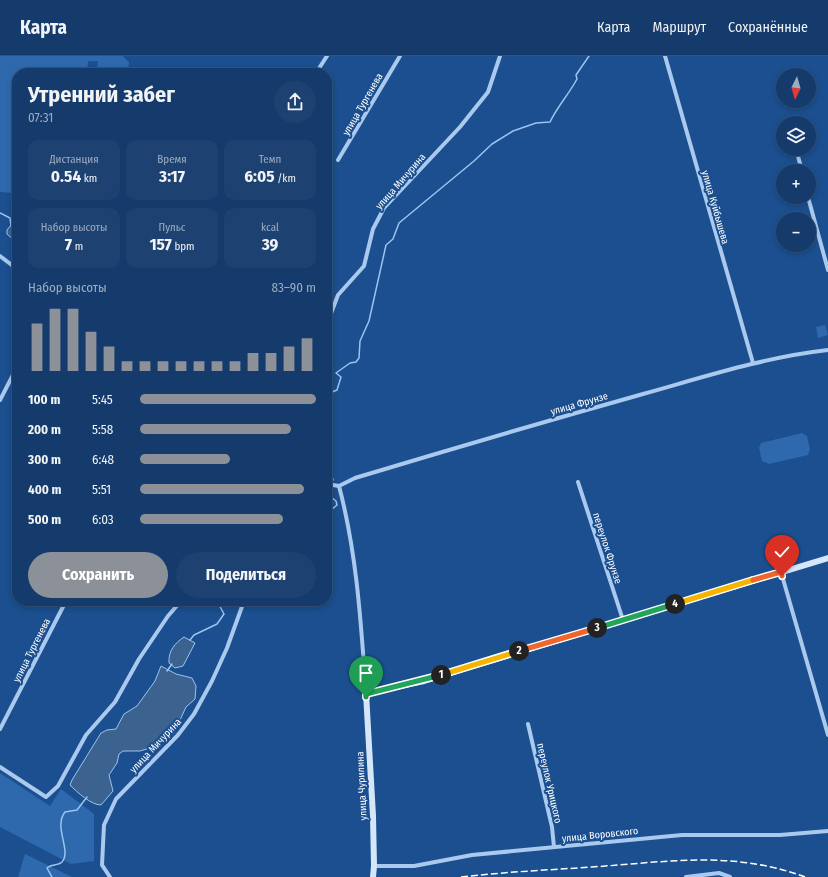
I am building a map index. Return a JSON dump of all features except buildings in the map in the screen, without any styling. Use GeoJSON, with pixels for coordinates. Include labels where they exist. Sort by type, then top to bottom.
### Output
{"type":"FeatureCollection","features":[{"type":"Feature","properties":{"kind":"street"},"geometry":{"type":"LineString","coordinates":[[320,68],[328,56]]}},
{"type":"Feature","properties":{"kind":"street","name":"улица Тургенева"},"geometry":{"type":"LineString","coordinates":[[338,160],[400,56]]}},
{"type":"Feature","properties":{"kind":"street","name":"улица Мичурина"},"geometry":{"type":"LineString","coordinates":[[332,311],[338,295],[364,266],[373,229],[384,208],[460,127],[488,92],[500,56]]}},
{"type":"Feature","properties":{"kind":"street","name":"улица Куйбышева"},"geometry":{"type":"LineString","coordinates":[[665,56],[753,363]]}},
{"type":"Feature","properties":{"kind":"street"},"geometry":{"type":"LineString","coordinates":[[810,204],[828,270]]}},
{"type":"Feature","properties":{"kind":"street"},"geometry":{"type":"LineString","coordinates":[[0,256],[12,265]]}},
{"type":"Feature","properties":{"kind":"street","name":"улица Фрунзе"},"geometry":{"type":"LineString","coordinates":[[339,486],[355,478],[558,418],[753,363],[803,353],[828,350]]}},
{"type":"Feature","properties":{"kind":"street"},"geometry":{"type":"LineString","coordinates":[[0,400],[12,377]]}},
{"type":"Feature","properties":{"kind":"street","name":"переулок Фрунзе"},"geometry":{"type":"LineString","coordinates":[[578,482],[623,620]]}},
{"type":"Feature","properties":{"kind":"street"},"geometry":{"type":"LineString","coordinates":[[332,485],[339,486],[349,525],[360,606],[366,694],[424,680],[828,558]]}},
{"type":"Feature","properties":{"kind":"street"},"geometry":{"type":"LineString","coordinates":[[781,572],[828,735]]}},
{"type":"Feature","properties":{"kind":"street","name":"улица Тургенева"},"geometry":{"type":"LineString","coordinates":[[0,728],[63,606]]}},
{"type":"Feature","properties":{"kind":"street"},"geometry":{"type":"LineString","coordinates":[[0,767],[46,797],[58,786],[86,735],[115,702],[138,659],[168,616],[177,606]]}},
{"type":"Feature","properties":{"kind":"street","name":"улица Мичурина"},"geometry":{"type":"LineString","coordinates":[[110,877],[102,865],[104,825],[116,799],[178,735],[194,714],[224,655],[242,606]]}},
{"type":"Feature","properties":{"kind":"street","name":"улица Чурилина"},"geometry":{"type":"LineString","coordinates":[[366,694],[374,866],[373,877]]}},
{"type":"Feature","properties":{"kind":"street","name":"переулок Урицкого"},"geometry":{"type":"LineString","coordinates":[[528,724],[552,827],[554,847]]}},
{"type":"Feature","properties":{"kind":"street","name":"улица Воровского"},"geometry":{"type":"LineString","coordinates":[[374,866],[414,866],[472,855],[682,835],[780,835],[828,831]]}},
{"type":"Feature","properties":{"kind":"street"},"geometry":{"type":"LineString","coordinates":[[686,877],[719,873],[730,877]]}},
{"type":"Feature","properties":{"kind":"shaded area"},"geometry":{"type":"Polygon","coordinates":[[[0,56],[123,56],[129,62],[128,68],[97,68],[98,61],[88,61],[87,68],[12,68],[12,193],[0,192],[0,56]]]}},
{"type":"Feature","properties":{"kind":"shaded area"},"geometry":{"type":"Polygon","coordinates":[[[12,226],[12,238],[7,234],[7,230],[12,226]]]}},
{"type":"Feature","properties":{"kind":"shaded area"},"geometry":{"type":"Polygon","coordinates":[[[825,325],[828,335],[818,338],[816,327],[825,325]]]}},
{"type":"Feature","properties":{"kind":"shaded area"},"geometry":{"type":"Polygon","coordinates":[[[802,433],[807,436],[810,449],[808,455],[769,464],[762,461],[759,448],[761,443],[802,433]]]}},
{"type":"Feature","properties":{"kind":"shaded area"},"geometry":{"type":"Polygon","coordinates":[[[184,637],[195,643],[183,666],[175,668],[169,663],[171,651],[184,637]]]}},
{"type":"Feature","properties":{"kind":"shaded area"},"geometry":{"type":"Polygon","coordinates":[[[161,666],[176,674],[192,678],[196,686],[195,699],[186,707],[174,733],[150,748],[140,751],[123,751],[119,754],[117,763],[109,775],[113,791],[101,805],[93,803],[84,798],[70,785],[72,780],[101,733],[107,730],[116,729],[124,714],[137,706],[155,681],[161,666]]]}},
{"type":"Feature","properties":{"kind":"shaded area"},"geometry":{"type":"Polygon","coordinates":[[[0,773],[50,806],[61,789],[94,814],[94,861],[71,864],[0,827],[0,773]]]}},
{"type":"Feature","properties":{"kind":"shaded area"},"geometry":{"type":"Polygon","coordinates":[[[25,854],[72,877],[18,877],[25,854]]]}},
{"type":"Feature","properties":{"kind":"waterway"},"geometry":{"type":"LineString","coordinates":[[332,392],[337,390],[341,377],[336,373],[350,363],[356,362],[359,358],[360,341],[369,321],[386,245],[393,239],[399,223],[474,161],[492,144],[513,131],[536,123],[550,122],[577,79],[576,75],[589,56]]}},
{"type":"Feature","properties":{"kind":"waterway"},"geometry":{"type":"LineString","coordinates":[[0,213],[10,218],[11,226]]}},
{"type":"Feature","properties":{"kind":"waterway"},"geometry":{"type":"LineString","coordinates":[[332,498],[336,501],[337,505],[332,509]]}},
{"type":"Feature","properties":{"kind":"waterway"},"geometry":{"type":"LineString","coordinates":[[190,640],[194,635],[217,624],[224,614],[220,606]]}},
{"type":"Feature","properties":{"kind":"waterway"},"geometry":{"type":"LineString","coordinates":[[167,671],[172,664]]}},
{"type":"Feature","properties":{"kind":"waterway"},"geometry":{"type":"LineString","coordinates":[[52,877],[47,868],[62,862],[65,857],[61,832],[62,818],[65,812],[77,810],[87,797]]}},
{"type":"Feature","properties":{"kind":"railway"},"geometry":{"type":"LineString","coordinates":[[461,877],[526,871],[699,860],[751,863],[805,877]]}},
{"type":"Feature","properties":{"kind":"route"},"geometry":{"type":"LineString","coordinates":[[366,697],[366,694],[424,680],[781,572],[782,576]]}}]}
